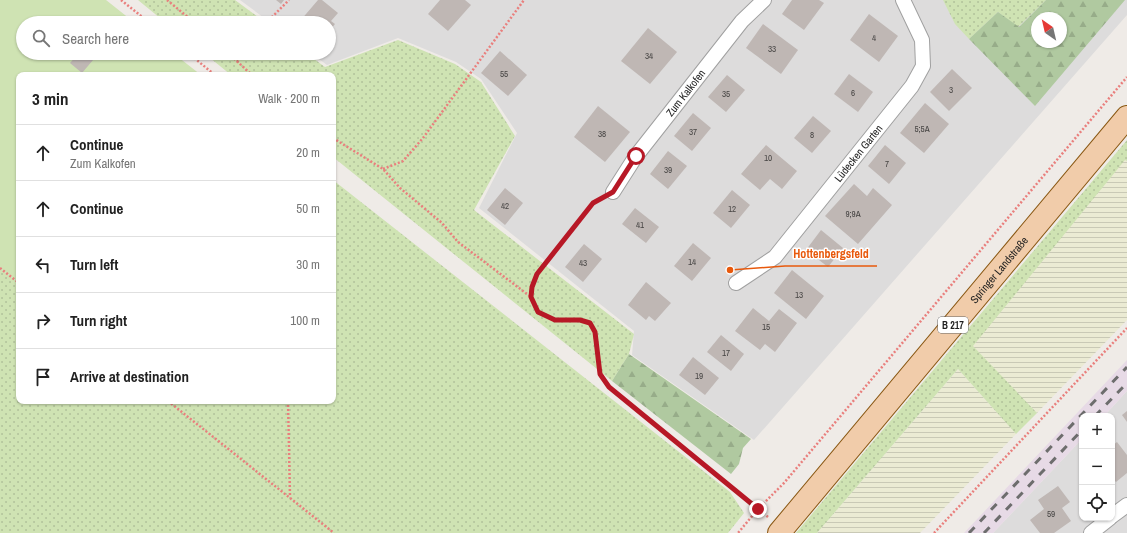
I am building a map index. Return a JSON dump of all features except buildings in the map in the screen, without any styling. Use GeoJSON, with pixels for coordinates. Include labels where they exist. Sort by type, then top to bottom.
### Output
{"type":"FeatureCollection","features":[{"type":"Feature","properties":{"kind":"main road","name":"Springer Landstraße"},"geometry":{"type":"LineString","coordinates":[[779,533],[1127,117]]}},
{"type":"Feature","properties":{"kind":"street","name":"Zum Kalkofen"},"geometry":{"type":"LineString","coordinates":[[613,192],[645,144],[742,21],[764,0]]}},
{"type":"Feature","properties":{"kind":"street","name":"Lüdecken Garten"},"geometry":{"type":"LineString","coordinates":[[736,283],[775,257],[912,86],[923,66],[922,40],[903,0]]}},
{"type":"Feature","properties":{"kind":"street"},"geometry":{"type":"LineString","coordinates":[[1115,514],[1127,505]]}},
{"type":"Feature","properties":{"kind":"street"},"geometry":{"type":"LineString","coordinates":[[1091,533],[1106,521]]}},
{"type":"Feature","properties":{"kind":"path"},"geometry":{"type":"LineString","coordinates":[[121,0],[141,16]]}},
{"type":"Feature","properties":{"kind":"path"},"geometry":{"type":"LineString","coordinates":[[167,0],[186,16]]}},
{"type":"Feature","properties":{"kind":"path"},"geometry":{"type":"LineString","coordinates":[[273,16],[289,0]]}},
{"type":"Feature","properties":{"kind":"path"},"geometry":{"type":"LineString","coordinates":[[383,169],[403,161],[423,138],[524,0]]}},
{"type":"Feature","properties":{"kind":"path"},"geometry":{"type":"LineString","coordinates":[[197,60],[211,72]]}},
{"type":"Feature","properties":{"kind":"path"},"geometry":{"type":"LineString","coordinates":[[237,62],[249,72]]}},
{"type":"Feature","properties":{"kind":"path"},"geometry":{"type":"LineString","coordinates":[[738,533],[758,509],[784,483],[1127,77]]}},
{"type":"Feature","properties":{"kind":"path"},"geometry":{"type":"LineString","coordinates":[[336,140],[383,169],[400,188],[442,223],[458,242],[531,297],[538,312],[555,320],[580,320],[590,323],[595,332],[600,374],[609,387],[758,509]]}},
{"type":"Feature","properties":{"kind":"path"},"geometry":{"type":"LineString","coordinates":[[531,297],[532,287],[542,268],[593,203],[613,192]]}},
{"type":"Feature","properties":{"kind":"path"},"geometry":{"type":"LineString","coordinates":[[0,268],[16,281]]}},
{"type":"Feature","properties":{"kind":"path"},"geometry":{"type":"LineString","coordinates":[[934,533],[1127,328]]}},
{"type":"Feature","properties":{"kind":"path"},"geometry":{"type":"LineString","coordinates":[[172,404],[334,533]]}},
{"type":"Feature","properties":{"kind":"path"},"geometry":{"type":"LineString","coordinates":[[288,404],[290,497]]}},
{"type":"Feature","properties":{"kind":"shaded area"},"geometry":{"type":"Polygon","coordinates":[[[240,0],[1127,0],[1127,15],[754,440],[632,355],[634,331],[479,208],[517,133],[481,79],[456,62],[398,38],[327,65],[320,60],[336,60],[336,16],[262,16],[240,0]]]}},
{"type":"Feature","properties":{"kind":"shaded area"},"geometry":{"type":"Polygon","coordinates":[[[1127,360],[1127,391],[1107,413],[1079,413],[1079,442],[993,533],[964,533],[1127,360]]]}},
{"type":"Feature","properties":{"kind":"shaded area"},"geometry":{"type":"Polygon","coordinates":[[[1127,391],[1127,533],[993,533],[1079,442],[1079,521],[1115,521],[1115,413],[1107,413],[1127,391]]]}},
{"type":"Feature","properties":{"kind":"green space"},"geometry":{"type":"Polygon","coordinates":[[[0,0],[106,0],[126,16],[16,16],[16,60],[182,60],[197,72],[16,72],[16,281],[0,268],[0,0]]]}},
{"type":"Feature","properties":{"kind":"green space"},"geometry":{"type":"Polygon","coordinates":[[[138,0],[235,0],[257,16],[157,16],[138,0]]]}},
{"type":"Feature","properties":{"kind":"green space"},"geometry":{"type":"Polygon","coordinates":[[[943,0],[1046,0],[1034,12],[1031,12],[1031,14],[1018,27],[998,12],[969,39],[955,24],[943,0]]]}},
{"type":"Feature","properties":{"kind":"green space"},"geometry":{"type":"Polygon","coordinates":[[[1046,0],[1125,0],[1035,106],[969,39],[998,12],[1019,27],[1031,15],[1031,48],[1067,48],[1067,12],[1034,12],[1046,0]]]}},
{"type":"Feature","properties":{"kind":"green space"},"geometry":{"type":"Polygon","coordinates":[[[398,40],[455,64],[481,82],[515,136],[474,210],[634,334],[629,354],[612,381],[336,159],[336,72],[227,72],[213,60],[316,60],[325,67],[398,40]]]}},
{"type":"Feature","properties":{"kind":"green space"},"geometry":{"type":"Polygon","coordinates":[[[1127,140],[1127,161],[1125,160],[973,346],[1037,413],[1016,434],[958,369],[817,533],[796,533],[1127,140]]]}},
{"type":"Feature","properties":{"kind":"green space"},"geometry":{"type":"Polygon","coordinates":[[[1125,159],[1127,161],[1127,320],[1037,413],[972,346],[1125,159]]]}},
{"type":"Feature","properties":{"kind":"green space"},"geometry":{"type":"Polygon","coordinates":[[[336,182],[730,492],[744,513],[728,533],[0,533],[0,268],[16,281],[16,404],[336,404],[336,182]]]}},
{"type":"Feature","properties":{"kind":"green space"},"geometry":{"type":"Polygon","coordinates":[[[629,354],[751,439],[743,448],[739,464],[731,474],[612,381],[629,354]]]}},
{"type":"Feature","properties":{"kind":"green space"},"geometry":{"type":"Polygon","coordinates":[[[958,369],[1016,434],[920,533],[817,533],[958,369]]]}},
{"type":"Feature","properties":{"kind":"railway"},"geometry":{"type":"LineString","coordinates":[[969,533],[1127,367]]}},
{"type":"Feature","properties":{"kind":"railway"},"geometry":{"type":"LineString","coordinates":[[1098,413],[1127,383]]}},
{"type":"Feature","properties":{"kind":"railway"},"geometry":{"type":"LineString","coordinates":[[984,533],[1079,433]]}},
{"type":"Feature","properties":{"kind":"place","name":"Hottenbergsfeld"},"geometry":{"type":"Point","coordinates":[730,270]}},
{"type":"Feature","properties":{"kind":"route"},"geometry":{"type":"LineString","coordinates":[[636,156],[613,192],[593,203],[537,274],[532,287],[531,297],[538,312],[555,320],[580,320],[590,323],[595,332],[600,374],[609,387],[758,509]]}}]}
